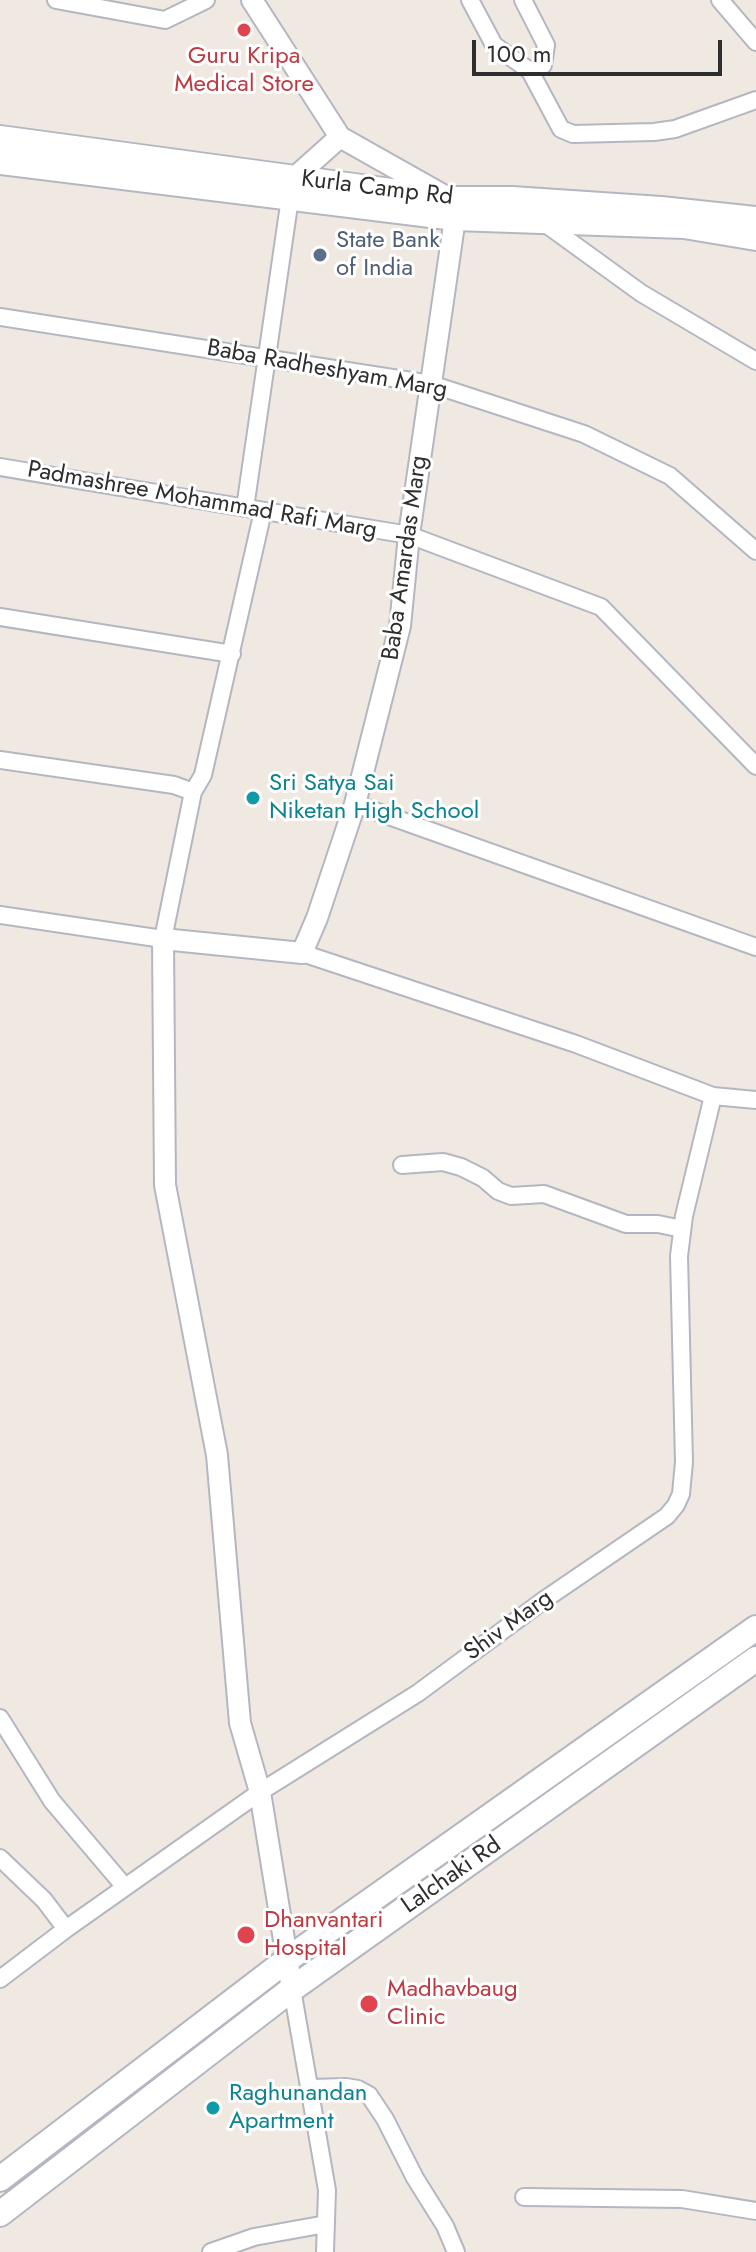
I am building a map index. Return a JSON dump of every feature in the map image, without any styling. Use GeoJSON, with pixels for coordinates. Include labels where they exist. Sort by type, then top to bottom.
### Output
{"type":"FeatureCollection","features":[{"type":"Feature","properties":{"kind":"main road","name":"Kurla Camp Rd"},"geometry":{"type":"LineString","coordinates":[[0,138],[291,188],[542,221],[684,226],[756,238]]}},
{"type":"Feature","properties":{"kind":"main road","name":"Kurla Camp Rd"},"geometry":{"type":"LineString","coordinates":[[0,162],[291,188]]}},
{"type":"Feature","properties":{"kind":"main road","name":"Kurla Camp Rd"},"geometry":{"type":"LineString","coordinates":[[452,209],[512,199],[692,211],[756,219]]}},
{"type":"Feature","properties":{"kind":"main road","name":"Lalchaki Rd"},"geometry":{"type":"LineString","coordinates":[[0,2179],[288,1959],[756,1628]]}},
{"type":"Feature","properties":{"kind":"main road","name":"Lalchaki Rd"},"geometry":{"type":"LineString","coordinates":[[0,2214],[292,1989],[756,1659]]}},
{"type":"Feature","properties":{"kind":"street"},"geometry":{"type":"LineString","coordinates":[[56,0],[165,20],[206,0]]}},
{"type":"Feature","properties":{"kind":"street"},"geometry":{"type":"LineString","coordinates":[[252,0],[340,137],[452,209]]}},
{"type":"Feature","properties":{"kind":"street"},"geometry":{"type":"LineString","coordinates":[[470,0],[494,45],[530,71],[561,129],[573,134],[675,129],[756,100]]}},
{"type":"Feature","properties":{"kind":"street"},"geometry":{"type":"LineString","coordinates":[[523,0],[546,45],[543,65],[530,71]]}},
{"type":"Feature","properties":{"kind":"street"},"geometry":{"type":"LineString","coordinates":[[720,0],[754,39]]}},
{"type":"Feature","properties":{"kind":"street"},"geometry":{"type":"LineString","coordinates":[[245,508],[291,188],[340,137]]}},
{"type":"Feature","properties":{"kind":"street","name":"Baba Amardas Marg"},"geometry":{"type":"LineString","coordinates":[[302,953],[317,918],[355,804],[400,626],[452,209]]}},
{"type":"Feature","properties":{"kind":"street"},"geometry":{"type":"LineString","coordinates":[[542,221],[641,293],[756,361]]}},
{"type":"Feature","properties":{"kind":"street","name":"Baba Radheshyam Marg"},"geometry":{"type":"LineString","coordinates":[[0,317],[431,384],[584,434],[670,476],[756,551]]}},
{"type":"Feature","properties":{"kind":"street","name":"Padmashree Mohammad Rafi Marg"},"geometry":{"type":"LineString","coordinates":[[0,467],[409,535],[601,607],[756,766]]}},
{"type":"Feature","properties":{"kind":"street"},"geometry":{"type":"LineString","coordinates":[[263,511],[203,775],[193,792],[163,939],[165,1185],[217,1455],[240,1723],[260,1792],[327,2190],[325,2252]]}},
{"type":"Feature","properties":{"kind":"street"},"geometry":{"type":"LineString","coordinates":[[0,617],[232,654]]}},
{"type":"Feature","properties":{"kind":"street"},"geometry":{"type":"LineString","coordinates":[[0,760],[174,785],[193,792]]}},
{"type":"Feature","properties":{"kind":"street"},"geometry":{"type":"LineString","coordinates":[[355,804],[756,947]]}},
{"type":"Feature","properties":{"kind":"street"},"geometry":{"type":"LineString","coordinates":[[0,915],[163,939],[302,953],[576,1044],[713,1096],[756,1100]]}},
{"type":"Feature","properties":{"kind":"street","name":"Shiv Marg"},"geometry":{"type":"LineString","coordinates":[[0,1979],[260,1792],[418,1693],[544,1600],[667,1516],[676,1505],[681,1494],[684,1462],[679,1256],[682,1229],[713,1096]]}},
{"type":"Feature","properties":{"kind":"street"},"geometry":{"type":"LineString","coordinates":[[402,1165],[443,1162],[483,1178],[498,1191],[511,1196],[544,1194],[626,1224],[658,1224],[682,1229]]}},
{"type":"Feature","properties":{"kind":"street"},"geometry":{"type":"LineString","coordinates":[[0,1718],[52,1801],[125,1887]]}},
{"type":"Feature","properties":{"kind":"street"},"geometry":{"type":"LineString","coordinates":[[0,1858],[44,1900],[66,1929]]}},
{"type":"Feature","properties":{"kind":"street"},"geometry":{"type":"LineString","coordinates":[[310,2088],[346,2087],[369,2095],[445,2226],[456,2252]]}},
{"type":"Feature","properties":{"kind":"street"},"geometry":{"type":"LineString","coordinates":[[524,2197],[682,2199],[756,2211]]}},
{"type":"Feature","properties":{"kind":"street"},"geometry":{"type":"LineString","coordinates":[[211,2252],[254,2237],[326,2224]]}},
{"type":"Feature","properties":{"kind":"place","name":"Guru Kripa Medical Store"},"geometry":{"type":"Point","coordinates":[244,30]}},
{"type":"Feature","properties":{"kind":"place","name":"State Bank of India"},"geometry":{"type":"Point","coordinates":[320,255]}},
{"type":"Feature","properties":{"kind":"place","name":"Sri Satya Sai Niketan High School"},"geometry":{"type":"Point","coordinates":[253,798]}},
{"type":"Feature","properties":{"kind":"place","name":"Dhanvantari Hospital"},"geometry":{"type":"Point","coordinates":[246,1935]}},
{"type":"Feature","properties":{"kind":"place","name":"Madhavbaug Clinic"},"geometry":{"type":"Point","coordinates":[369,2004]}},
{"type":"Feature","properties":{"kind":"place","name":"Raghunandan Apartment"},"geometry":{"type":"Point","coordinates":[213,2108]}}]}
